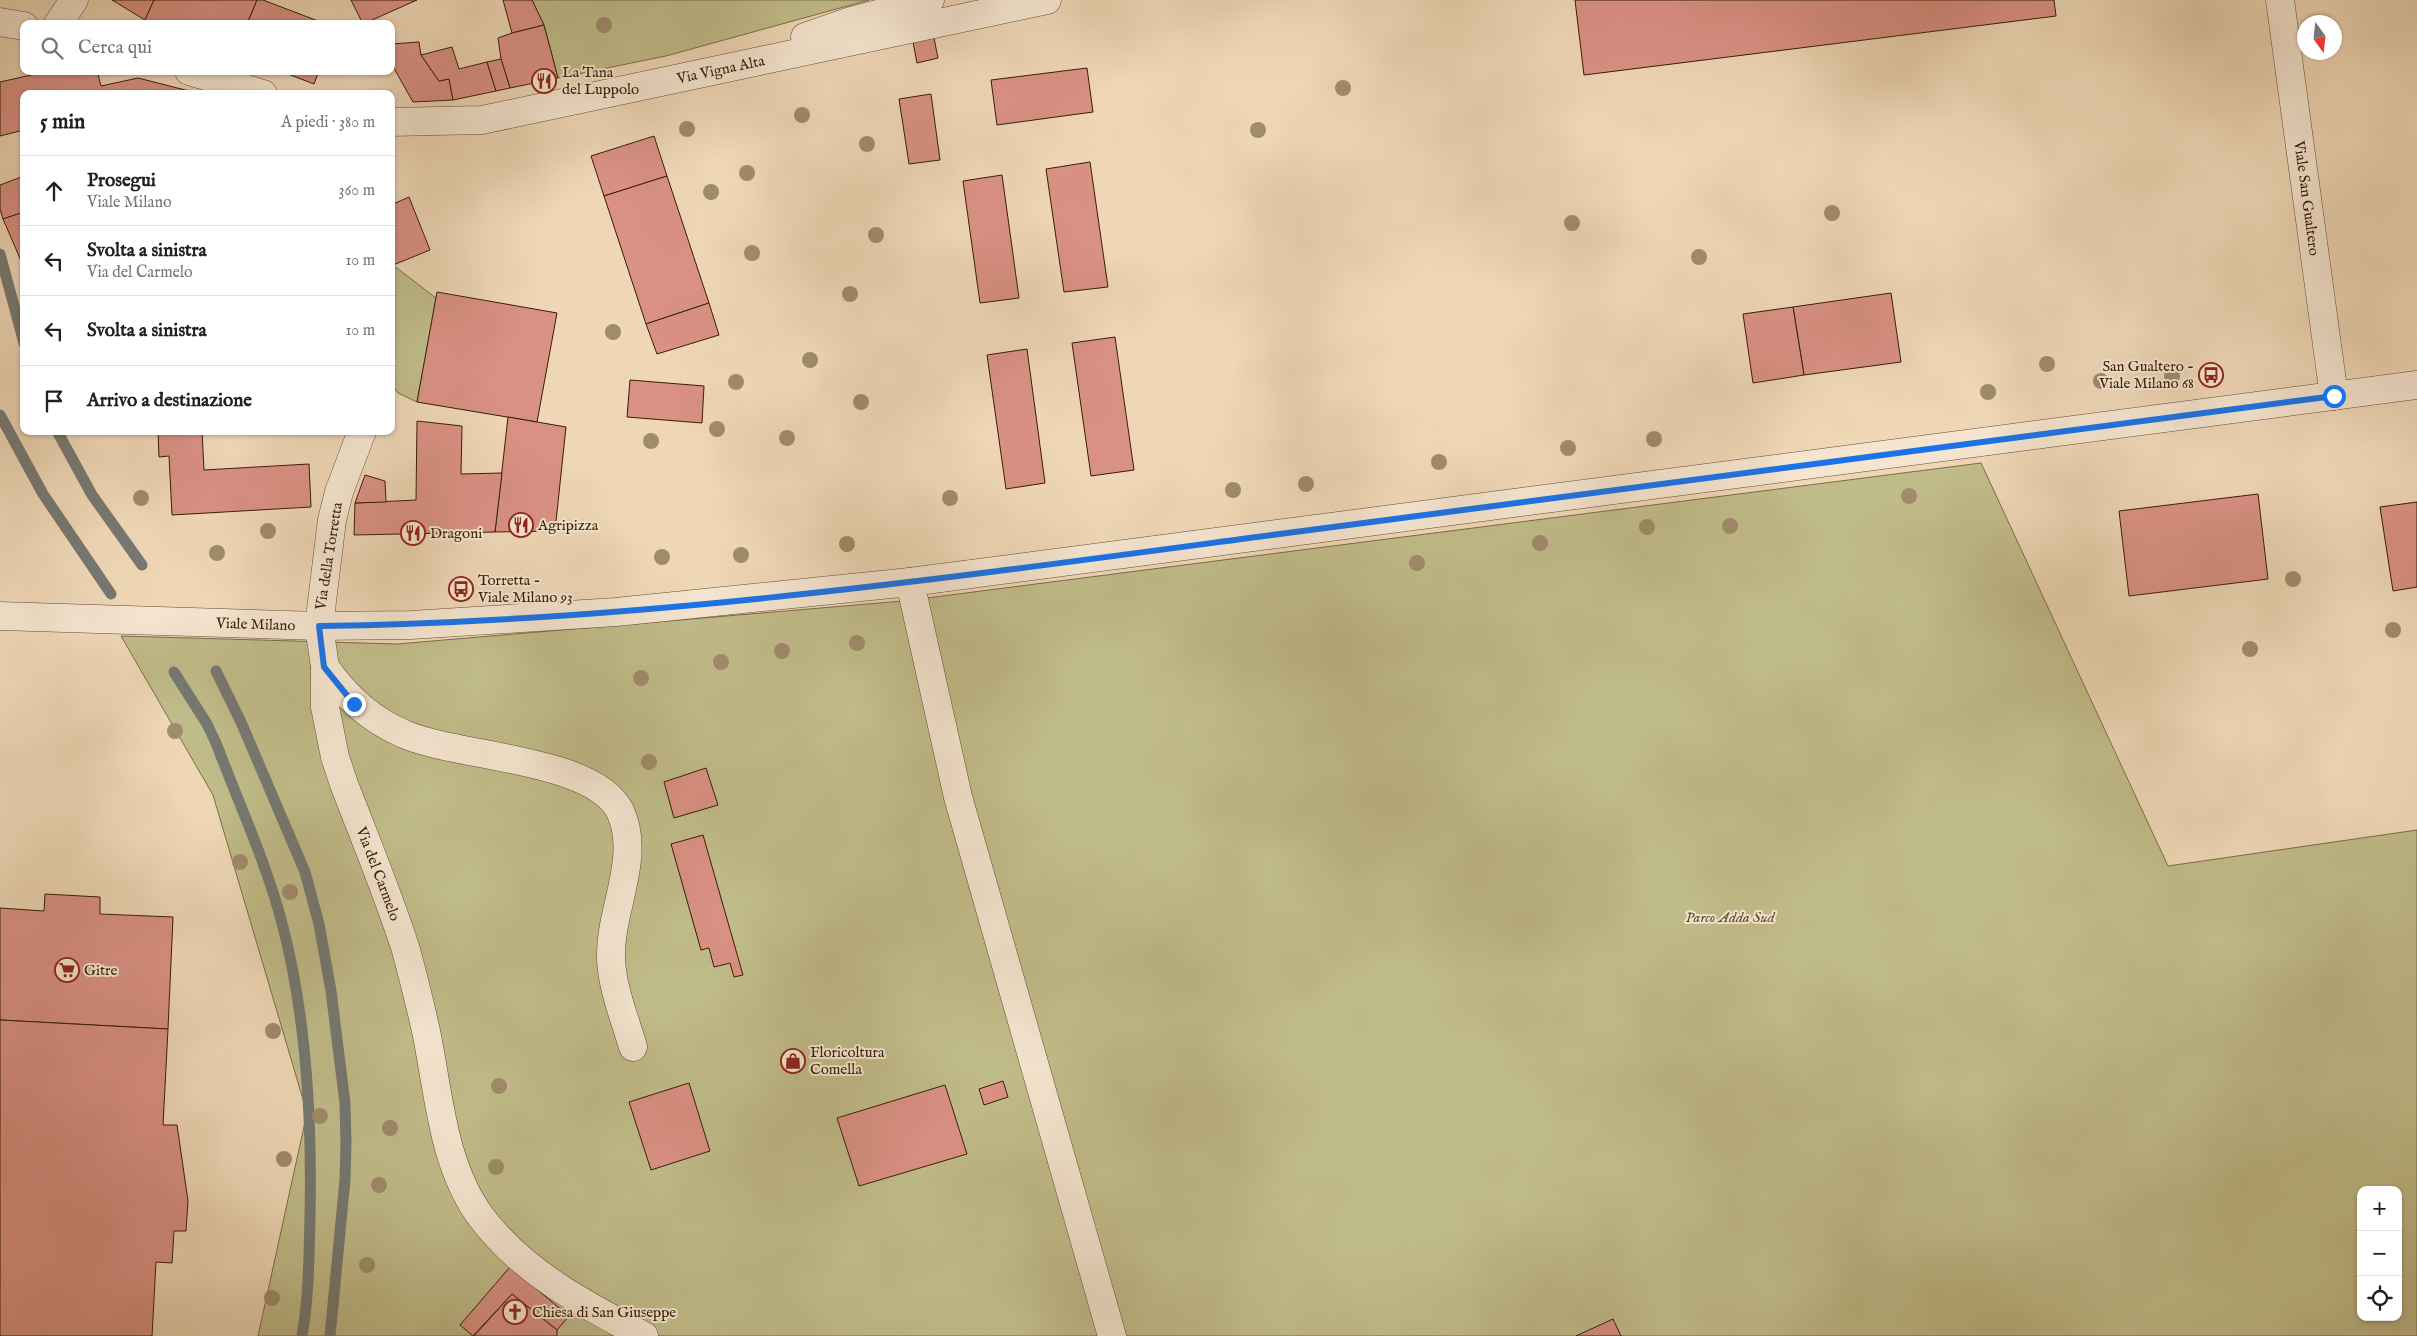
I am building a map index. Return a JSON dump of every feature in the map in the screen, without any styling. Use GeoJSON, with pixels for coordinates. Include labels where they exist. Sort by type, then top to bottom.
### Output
{"type":"FeatureCollection","features":[{"type":"Feature","properties":{"kind":"street"},"geometry":{"type":"LineString","coordinates":[[61,20],[74,0]]}},
{"type":"Feature","properties":{"kind":"street"},"geometry":{"type":"LineString","coordinates":[[680,78],[851,21],[930,0]]}},
{"type":"Feature","properties":{"kind":"street","name":"Via Vigna Alta"},"geometry":{"type":"LineString","coordinates":[[395,122],[482,120],[1047,0]]}},
{"type":"Feature","properties":{"kind":"street","name":"Viale San Gualtero"},"geometry":{"type":"LineString","coordinates":[[2280,0],[2334,396]]}},
{"type":"Feature","properties":{"kind":"street"},"geometry":{"type":"LineString","coordinates":[[0,22],[20,25]]}},
{"type":"Feature","properties":{"kind":"street"},"geometry":{"type":"LineString","coordinates":[[202,75],[250,90]]}},
{"type":"Feature","properties":{"kind":"street","name":"Viale Milano"},"geometry":{"type":"LineString","coordinates":[[0,616],[319,626],[411,625],[616,612],[910,582],[2417,385]]}},
{"type":"Feature","properties":{"kind":"street","name":"Via della Torretta"},"geometry":{"type":"LineString","coordinates":[[319,626],[332,520],[339,492],[360,435]]}},
{"type":"Feature","properties":{"kind":"street"},"geometry":{"type":"LineString","coordinates":[[910,582],[958,797],[1112,1336]]}},
{"type":"Feature","properties":{"kind":"street","name":"Via del Carmelo"},"geometry":{"type":"LineString","coordinates":[[319,626],[326,707],[335,757],[406,950],[426,1030],[442,1121],[462,1184],[480,1216],[500,1241],[578,1301],[644,1336]]}},
{"type":"Feature","properties":{"kind":"street"},"geometry":{"type":"LineString","coordinates":[[324,667],[354,704],[404,735],[548,768],[592,784],[608,795],[620,810],[627,830],[628,849],[612,938],[611,960],[633,1047]]}},
{"type":"Feature","properties":{"kind":"green space"},"geometry":{"type":"Polygon","coordinates":[[[532,0],[869,0],[666,56],[558,78],[544,25],[532,0]]]}},
{"type":"Feature","properties":{"kind":"green space"},"geometry":{"type":"Polygon","coordinates":[[[395,267],[436,298],[417,402],[398,393],[395,389],[395,267]]]}},
{"type":"Feature","properties":{"kind":"green space","name":"Parco Adda Sud"},"geometry":{"type":"Polygon","coordinates":[[[1981,463],[2168,866],[2417,830],[2417,1336],[258,1336],[307,1113],[213,795],[121,636],[397,644],[903,601],[1981,463]]]}},
{"type":"Feature","properties":{"kind":"building"},"geometry":{"type":"Polygon","coordinates":[[[112,0],[154,0],[145,20],[112,0]]]}},
{"type":"Feature","properties":{"kind":"building"},"geometry":{"type":"Polygon","coordinates":[[[154,0],[257,0],[249,20],[145,20],[154,0]]]}},
{"type":"Feature","properties":{"kind":"building"},"geometry":{"type":"Polygon","coordinates":[[[257,0],[263,0],[316,20],[249,20],[257,0]]]}},
{"type":"Feature","properties":{"kind":"building"},"geometry":{"type":"Polygon","coordinates":[[[351,0],[417,0],[372,20],[361,20],[351,0]]]}},
{"type":"Feature","properties":{"kind":"building"},"geometry":{"type":"Polygon","coordinates":[[[503,0],[532,0],[544,25],[512,33],[503,0]]]}},
{"type":"Feature","properties":{"kind":"building"},"geometry":{"type":"Polygon","coordinates":[[[1575,0],[2054,0],[2056,16],[1584,75],[1575,0]]]}},
{"type":"Feature","properties":{"kind":"building"},"geometry":{"type":"Polygon","coordinates":[[[544,25],[558,78],[510,88],[501,59],[498,38],[544,25]]]}},
{"type":"Feature","properties":{"kind":"building"},"geometry":{"type":"Polygon","coordinates":[[[934,38],[938,58],[917,63],[913,42],[934,38]]]}},
{"type":"Feature","properties":{"kind":"building"},"geometry":{"type":"Polygon","coordinates":[[[419,42],[421,55],[439,81],[449,79],[453,100],[413,102],[395,70],[395,44],[419,42]]]}},
{"type":"Feature","properties":{"kind":"building"},"geometry":{"type":"Polygon","coordinates":[[[452,47],[459,69],[487,62],[496,91],[453,100],[449,79],[439,81],[421,55],[452,47]]]}},
{"type":"Feature","properties":{"kind":"building"},"geometry":{"type":"Polygon","coordinates":[[[501,59],[510,88],[496,91],[487,62],[501,59]]]}},
{"type":"Feature","properties":{"kind":"building"},"geometry":{"type":"Polygon","coordinates":[[[1087,68],[1093,112],[997,125],[991,80],[1087,68]]]}},
{"type":"Feature","properties":{"kind":"building"},"geometry":{"type":"Polygon","coordinates":[[[31,75],[98,75],[101,86],[138,78],[185,90],[20,90],[20,131],[0,136],[0,82],[31,75]]]}},
{"type":"Feature","properties":{"kind":"building"},"geometry":{"type":"Polygon","coordinates":[[[290,75],[317,75],[314,84],[290,75]]]}},
{"type":"Feature","properties":{"kind":"building"},"geometry":{"type":"Polygon","coordinates":[[[931,94],[940,160],[909,164],[899,99],[931,94]]]}},
{"type":"Feature","properties":{"kind":"building"},"geometry":{"type":"Polygon","coordinates":[[[654,136],[667,176],[604,196],[591,156],[654,136]]]}},
{"type":"Feature","properties":{"kind":"building"},"geometry":{"type":"Polygon","coordinates":[[[1090,162],[1108,287],[1064,292],[1046,169],[1090,162]]]}},
{"type":"Feature","properties":{"kind":"building"},"geometry":{"type":"Polygon","coordinates":[[[1002,175],[1019,298],[980,303],[963,181],[1002,175]]]}},
{"type":"Feature","properties":{"kind":"building"},"geometry":{"type":"Polygon","coordinates":[[[667,176],[709,303],[646,324],[604,196],[667,176]]]}},
{"type":"Feature","properties":{"kind":"building"},"geometry":{"type":"Polygon","coordinates":[[[20,178],[20,213],[3,219],[0,209],[0,185],[20,178]]]}},
{"type":"Feature","properties":{"kind":"building"},"geometry":{"type":"Polygon","coordinates":[[[409,197],[430,250],[395,264],[395,203],[409,197]]]}},
{"type":"Feature","properties":{"kind":"building"},"geometry":{"type":"Polygon","coordinates":[[[20,213],[20,258],[3,219],[20,213]]]}},
{"type":"Feature","properties":{"kind":"building"},"geometry":{"type":"Polygon","coordinates":[[[437,292],[557,313],[537,422],[417,402],[437,292]]]}},
{"type":"Feature","properties":{"kind":"building"},"geometry":{"type":"Polygon","coordinates":[[[1891,293],[1901,362],[1804,375],[1793,307],[1891,293]]]}},
{"type":"Feature","properties":{"kind":"building"},"geometry":{"type":"Polygon","coordinates":[[[709,303],[719,335],[657,354],[646,324],[709,303]]]}},
{"type":"Feature","properties":{"kind":"building"},"geometry":{"type":"Polygon","coordinates":[[[1793,307],[1804,375],[1753,383],[1743,314],[1793,307]]]}},
{"type":"Feature","properties":{"kind":"building"},"geometry":{"type":"Polygon","coordinates":[[[1115,337],[1134,470],[1091,476],[1072,343],[1115,337]]]}},
{"type":"Feature","properties":{"kind":"building"},"geometry":{"type":"Polygon","coordinates":[[[1027,349],[1045,483],[1006,489],[987,355],[1027,349]]]}},
{"type":"Feature","properties":{"kind":"building"},"geometry":{"type":"Polygon","coordinates":[[[630,380],[704,386],[702,423],[627,417],[630,380]]]}},
{"type":"Feature","properties":{"kind":"building"},"geometry":{"type":"Polygon","coordinates":[[[508,417],[566,427],[555,531],[495,532],[508,417]]]}},
{"type":"Feature","properties":{"kind":"building"},"geometry":{"type":"Polygon","coordinates":[[[417,421],[462,426],[461,474],[502,473],[495,532],[354,535],[355,503],[416,500],[417,421]]]}},
{"type":"Feature","properties":{"kind":"building"},"geometry":{"type":"Polygon","coordinates":[[[158,435],[202,435],[204,470],[309,464],[311,507],[172,515],[169,456],[159,457],[158,435]]]}},
{"type":"Feature","properties":{"kind":"building"},"geometry":{"type":"Polygon","coordinates":[[[365,475],[385,481],[386,502],[355,503],[365,475]]]}},
{"type":"Feature","properties":{"kind":"building"},"geometry":{"type":"Polygon","coordinates":[[[2258,494],[2268,579],[2129,596],[2119,511],[2258,494]]]}},
{"type":"Feature","properties":{"kind":"building"},"geometry":{"type":"Polygon","coordinates":[[[2417,502],[2417,587],[2393,591],[2380,507],[2417,502]]]}},
{"type":"Feature","properties":{"kind":"building"},"geometry":{"type":"Polygon","coordinates":[[[706,768],[718,805],[674,818],[664,782],[706,768]]]}},
{"type":"Feature","properties":{"kind":"building"},"geometry":{"type":"Polygon","coordinates":[[[703,835],[743,975],[734,977],[730,963],[714,967],[709,948],[701,950],[671,844],[703,835]]]}},
{"type":"Feature","properties":{"kind":"building"},"geometry":{"type":"Polygon","coordinates":[[[45,894],[100,897],[100,914],[173,917],[168,1029],[0,1020],[0,908],[44,911],[45,894]]]}},
{"type":"Feature","properties":{"kind":"building"},"geometry":{"type":"Polygon","coordinates":[[[0,1020],[168,1029],[163,1125],[177,1125],[188,1201],[186,1231],[174,1231],[172,1263],[156,1262],[152,1336],[0,1336],[0,1020]]]}},
{"type":"Feature","properties":{"kind":"building"},"geometry":{"type":"Polygon","coordinates":[[[1003,1081],[1008,1097],[984,1105],[979,1089],[1003,1081]]]}},
{"type":"Feature","properties":{"kind":"building"},"geometry":{"type":"Polygon","coordinates":[[[689,1083],[710,1151],[651,1170],[629,1102],[689,1083]]]}},
{"type":"Feature","properties":{"kind":"building"},"geometry":{"type":"Polygon","coordinates":[[[945,1085],[967,1154],[859,1186],[837,1118],[945,1085]]]}},
{"type":"Feature","properties":{"kind":"building"},"geometry":{"type":"Polygon","coordinates":[[[510,1267],[569,1316],[557,1330],[512,1294],[473,1336],[460,1325],[510,1267]]]}},
{"type":"Feature","properties":{"kind":"building","name":"Chiesa di San Giuseppe"},"geometry":{"type":"Polygon","coordinates":[[[512,1294],[557,1330],[557,1336],[474,1336],[512,1294]]]}},
{"type":"Feature","properties":{"kind":"building"},"geometry":{"type":"Polygon","coordinates":[[[1613,1319],[1621,1336],[1576,1336],[1613,1319]]]}},
{"type":"Feature","properties":{"kind":"waterway"},"geometry":{"type":"LineString","coordinates":[[0,254],[20,328]]}},
{"type":"Feature","properties":{"kind":"waterway"},"geometry":{"type":"LineString","coordinates":[[0,415],[43,494],[111,594]]}},
{"type":"Feature","properties":{"kind":"waterway"},"geometry":{"type":"LineString","coordinates":[[59,435],[92,495],[142,565]]}},
{"type":"Feature","properties":{"kind":"waterway"},"geometry":{"type":"LineString","coordinates":[[216,671],[241,722],[305,872],[319,924],[331,991],[345,1103],[346,1143],[345,1180],[330,1336]]}},
{"type":"Feature","properties":{"kind":"waterway"},"geometry":{"type":"LineString","coordinates":[[174,672],[207,724],[252,834],[269,880],[283,927],[298,998],[306,1070],[310,1143],[309,1261],[302,1336]]}},
{"type":"Feature","properties":{"kind":"place","name":"La Tana del Luppolo"},"geometry":{"type":"Point","coordinates":[544,81]}},
{"type":"Feature","properties":{"kind":"place","name":"San Gualtero - Viale Milano 68"},"geometry":{"type":"Point","coordinates":[2211,375]}},
{"type":"Feature","properties":{"kind":"place","name":"Agripizza"},"geometry":{"type":"Point","coordinates":[521,525]}},
{"type":"Feature","properties":{"kind":"place","name":"Dragoni"},"geometry":{"type":"Point","coordinates":[413,533]}},
{"type":"Feature","properties":{"kind":"place","name":"Torretta - Viale Milano 93"},"geometry":{"type":"Point","coordinates":[461,589]}},
{"type":"Feature","properties":{"kind":"place","name":"Gitre"},"geometry":{"type":"Point","coordinates":[67,970]}},
{"type":"Feature","properties":{"kind":"place","name":"Floricoltura Comella"},"geometry":{"type":"Point","coordinates":[793,1061]}},
{"type":"Feature","properties":{"kind":"place","name":"Chiesa di San Giuseppe"},"geometry":{"type":"Point","coordinates":[515,1312]}},
{"type":"Feature","properties":{"kind":"route"},"geometry":{"type":"LineString","coordinates":[[354,704],[324,667],[319,626],[411,625],[616,612],[910,582],[2334,396]]}}]}
